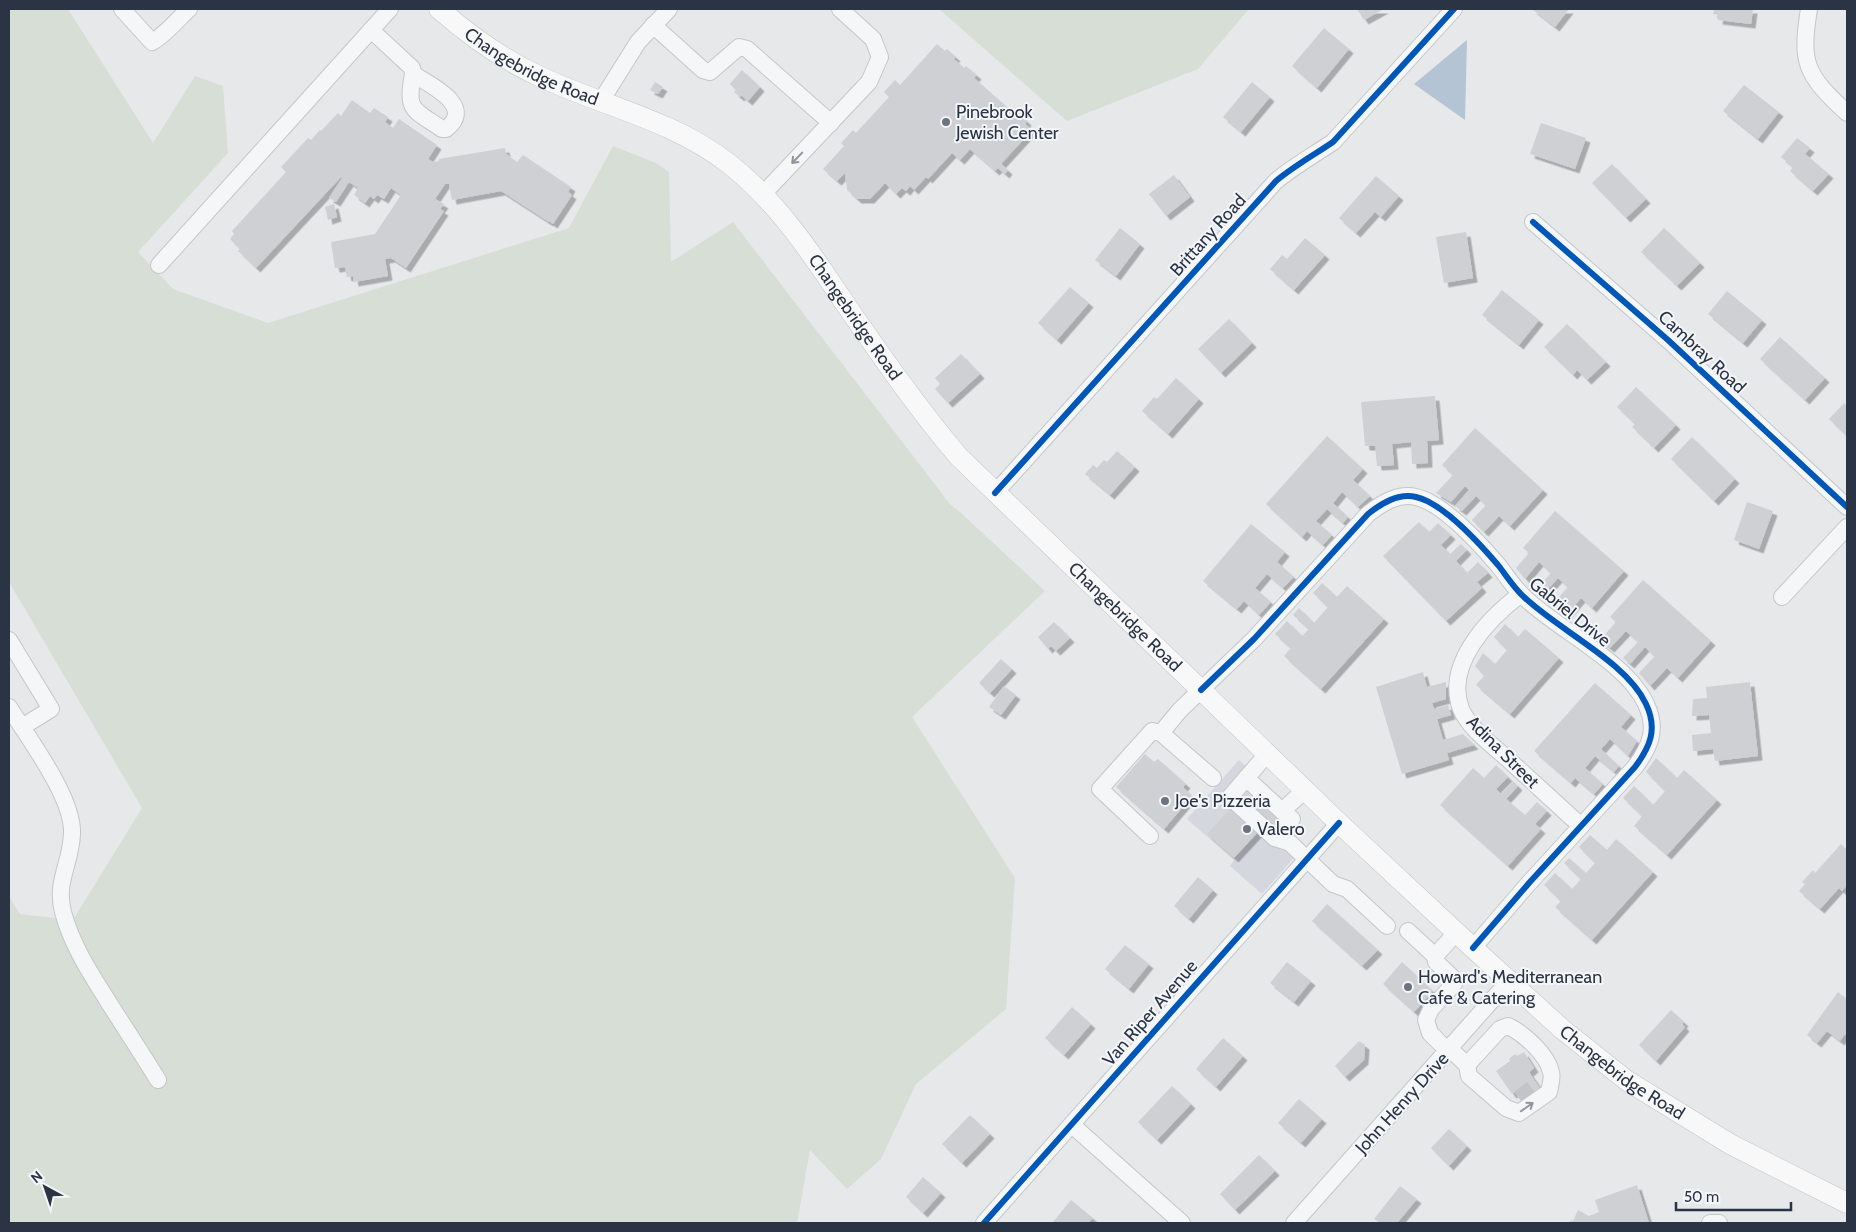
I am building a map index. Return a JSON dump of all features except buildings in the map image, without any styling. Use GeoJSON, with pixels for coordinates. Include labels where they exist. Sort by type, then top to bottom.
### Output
{"type":"FeatureCollection","features":[{"type":"Feature","properties":{"kind":"main road","name":"Changebridge Road"},"geometry":{"type":"LineString","coordinates":[[439,9],[474,38],[510,61],[542,78],[674,130],[702,145],[728,163],[774,206],[821,267],[925,418],[959,457],[994,493],[1456,933],[1562,1029],[1626,1080],[1730,1144],[1847,1203]]}},
{"type":"Feature","properties":{"kind":"street"},"geometry":{"type":"LineString","coordinates":[[122,9],[152,42],[158,40],[173,23],[190,9]]}},
{"type":"Feature","properties":{"kind":"street"},"geometry":{"type":"LineString","coordinates":[[159,265],[390,9]]}},
{"type":"Feature","properties":{"kind":"street"},"geometry":{"type":"LineString","coordinates":[[601,101],[638,42],[669,9]]}},
{"type":"Feature","properties":{"kind":"street"},"geometry":{"type":"LineString","coordinates":[[763,194],[869,82],[880,57],[873,39],[840,9]]}},
{"type":"Feature","properties":{"kind":"street","name":"Brittany Road"},"geometry":{"type":"LineString","coordinates":[[994,493],[1276,182],[1293,167],[1333,142],[1454,9]]}},
{"type":"Feature","properties":{"kind":"street"},"geometry":{"type":"LineString","coordinates":[[1809,9],[1804,47],[1811,72],[1820,85],[1847,112]]}},
{"type":"Feature","properties":{"kind":"street"},"geometry":{"type":"LineString","coordinates":[[654,25],[703,70],[710,72],[739,47],[747,48],[831,123]]}},
{"type":"Feature","properties":{"kind":"street"},"geometry":{"type":"LineString","coordinates":[[371,30],[412,68],[413,74]]}},
{"type":"Feature","properties":{"kind":"street","name":"Cambray Road"},"geometry":{"type":"LineString","coordinates":[[1533,222],[1668,340],[1847,507]]}},
{"type":"Feature","properties":{"kind":"street","name":"Gabriel Drive"},"geometry":{"type":"LineString","coordinates":[[1161,733],[1180,710],[1254,639],[1368,514],[1385,501],[1395,498],[1405,496],[1426,500],[1446,514],[1471,536],[1498,565],[1521,594],[1571,635],[1584,642],[1633,684],[1647,706],[1652,721],[1650,742],[1646,752],[1635,767],[1529,883],[1473,948]]}},
{"type":"Feature","properties":{"kind":"street"},"geometry":{"type":"LineString","coordinates":[[1782,598],[1847,527]]}},
{"type":"Feature","properties":{"kind":"street","name":"Adina Street"},"geometry":{"type":"LineString","coordinates":[[1521,594],[1496,615],[1470,648],[1461,667],[1458,698],[1466,718],[1482,736],[1581,826]]}},
{"type":"Feature","properties":{"kind":"street"},"geometry":{"type":"LineString","coordinates":[[9,640],[52,709],[22,727]]}},
{"type":"Feature","properties":{"kind":"street"},"geometry":{"type":"LineString","coordinates":[[9,707],[51,775],[65,802],[70,818],[72,834],[59,896],[72,938],[83,962],[158,1080]]}},
{"type":"Feature","properties":{"kind":"street"},"geometry":{"type":"LineString","coordinates":[[1150,836],[1100,790],[1152,731],[1161,733],[1213,778]]}},
{"type":"Feature","properties":{"kind":"street"},"geometry":{"type":"LineString","coordinates":[[1267,754],[1230,797],[1275,838],[1290,843],[1333,884],[1347,889],[1387,926]]}},
{"type":"Feature","properties":{"kind":"street"},"geometry":{"type":"LineString","coordinates":[[1246,778],[1292,820],[1275,838]]}},
{"type":"Feature","properties":{"kind":"street"},"geometry":{"type":"LineString","coordinates":[[1282,811],[1305,790]]}},
{"type":"Feature","properties":{"kind":"street","name":"Van Riper Avenue"},"geometry":{"type":"LineString","coordinates":[[984,1223],[1339,823]]}},
{"type":"Feature","properties":{"kind":"street"},"geometry":{"type":"LineString","coordinates":[[1408,931],[1435,956],[1436,962],[1452,977],[1454,984],[1430,1009],[1426,1020],[1430,1033],[1467,1065],[1469,1076],[1512,1103],[1519,1112],[1549,1092],[1552,1072],[1541,1052],[1516,1030],[1508,1026],[1500,1030],[1467,1065]]}},
{"type":"Feature","properties":{"kind":"street"},"geometry":{"type":"LineString","coordinates":[[1435,956],[1456,933]]}},
{"type":"Feature","properties":{"kind":"street","name":"John Henry Drive"},"geometry":{"type":"LineString","coordinates":[[1294,1223],[1509,981]]}},
{"type":"Feature","properties":{"kind":"street"},"geometry":{"type":"LineString","coordinates":[[1538,1084],[1552,1072]]}},
{"type":"Feature","properties":{"kind":"street"},"geometry":{"type":"LineString","coordinates":[[1072,1125],[1182,1223]]}},
{"type":"Feature","properties":{"kind":"street"},"geometry":{"type":"LineString","coordinates":[[1710,1223],[1719,1223]]}},
{"type":"Feature","properties":{"kind":"shaded area"},"geometry":{"type":"Polygon","coordinates":[[[9,9],[68,9],[153,143],[195,76],[223,86],[228,153],[138,252],[173,289],[268,323],[569,228],[613,146],[656,163],[669,172],[671,262],[733,222],[950,504],[1045,591],[912,717],[1015,878],[1006,1009],[916,1084],[881,1159],[847,1189],[810,1150],[797,1223],[9,1223],[9,896],[20,914],[73,920],[142,808],[9,582],[9,9]]]}},
{"type":"Feature","properties":{"kind":"shaded area"},"geometry":{"type":"Polygon","coordinates":[[[939,9],[1249,9],[1198,69],[1067,121],[939,9]]]}},
{"type":"Feature","properties":{"kind":"shaded area","name":"Valero"},"geometry":{"type":"Polygon","coordinates":[[[1239,760],[1293,810],[1297,839],[1305,845],[1262,894],[1230,866],[1234,860],[1187,819],[1239,760]]]}},
{"type":"Feature","properties":{"kind":"water"},"geometry":{"type":"Polygon","coordinates":[[[1467,40],[1465,120],[1414,84],[1467,40]]]}},
{"type":"Feature","properties":{"kind":"tunnel"},"geometry":{"type":"LineString","coordinates":[[1519,1098],[1538,1084]]}},
{"type":"Feature","properties":{"kind":"cycle path"},"geometry":{"type":"LineString","coordinates":[[995,493],[1276,181],[1333,142],[1454,9]]}},
{"type":"Feature","properties":{"kind":"cycle path"},"geometry":{"type":"LineString","coordinates":[[1533,222],[1668,340],[1847,507]]}},
{"type":"Feature","properties":{"kind":"cycle path"},"geometry":{"type":"LineString","coordinates":[[1201,690],[1254,639],[1368,514],[1390,500],[1403,496],[1416,497],[1438,507],[1481,546],[1524,597],[1624,674],[1637,689],[1650,713],[1652,730],[1645,752],[1635,767],[1529,883],[1473,948]]}},
{"type":"Feature","properties":{"kind":"cycle path"},"geometry":{"type":"LineString","coordinates":[[984,1223],[1339,823]]}},
{"type":"Feature","properties":{"kind":"place","name":"Pinebrook Jewish Center"},"geometry":{"type":"Point","coordinates":[946,122]}},
{"type":"Feature","properties":{"kind":"place","name":"Joe's Pizzeria"},"geometry":{"type":"Point","coordinates":[1165,801]}},
{"type":"Feature","properties":{"kind":"place","name":"Valero"},"geometry":{"type":"Point","coordinates":[1247,829]}},
{"type":"Feature","properties":{"kind":"place","name":"Howard's Mediterranean Cafe & Catering"},"geometry":{"type":"Point","coordinates":[1408,987]}}]}
